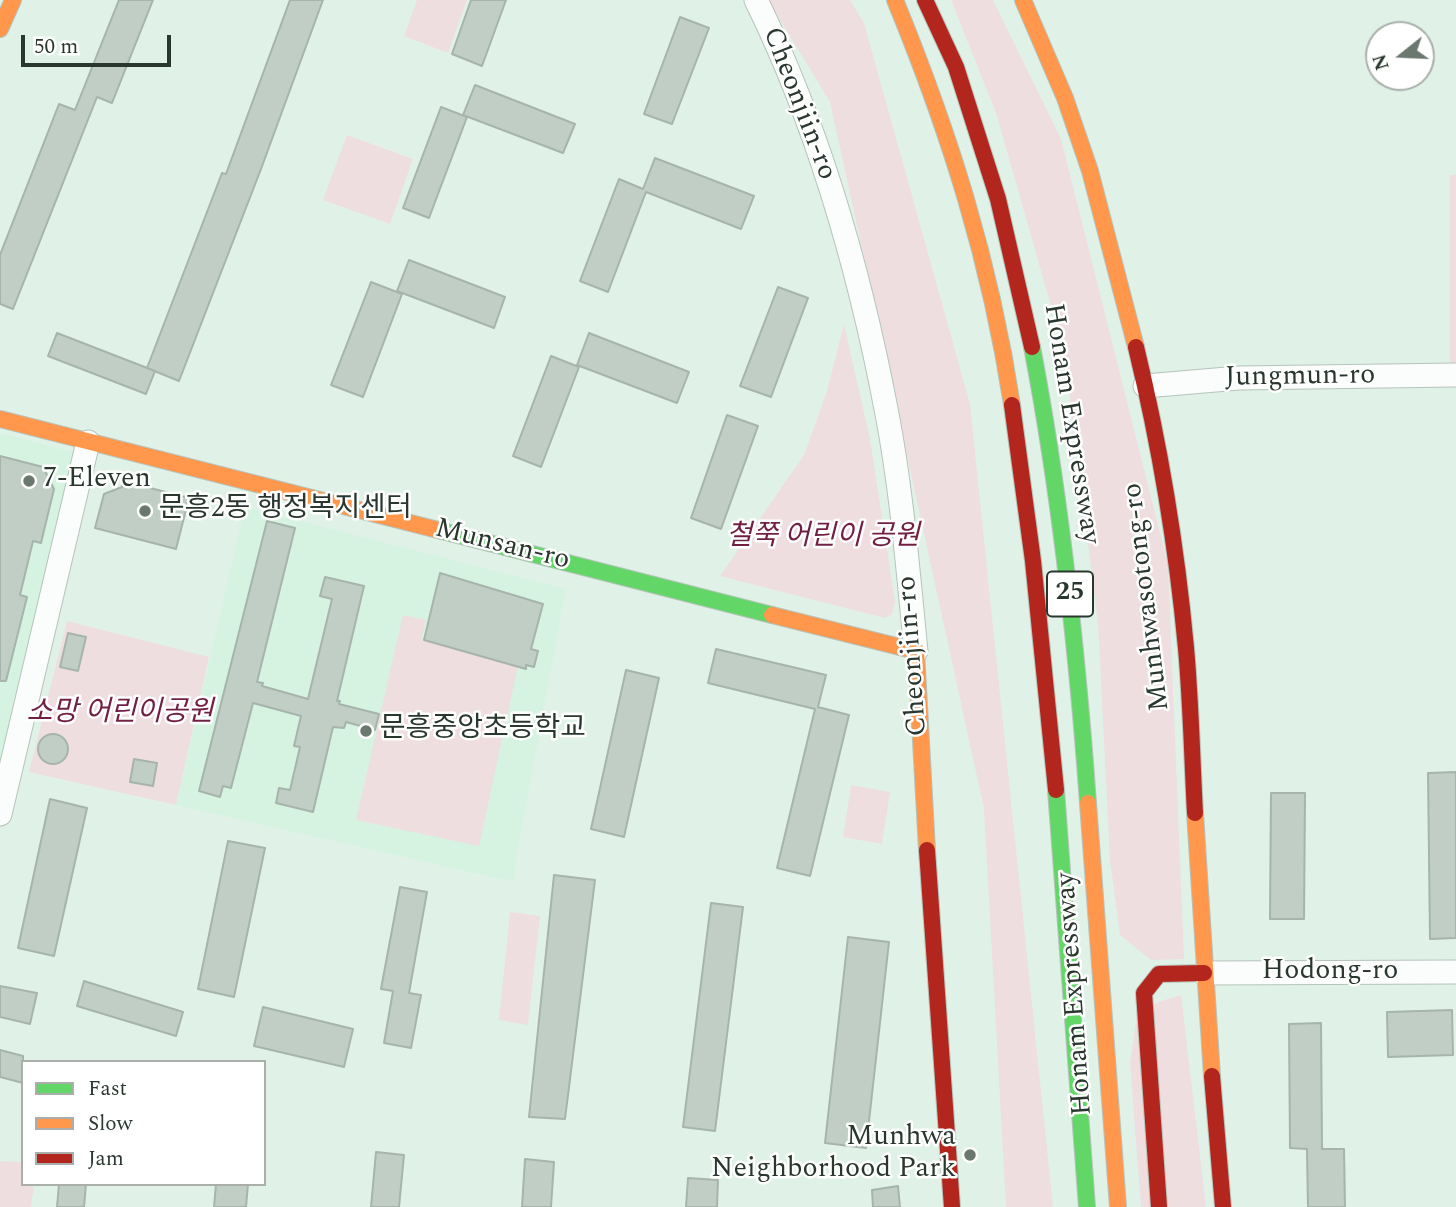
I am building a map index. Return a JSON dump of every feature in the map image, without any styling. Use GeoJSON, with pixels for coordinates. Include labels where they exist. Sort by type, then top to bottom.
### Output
{"type":"FeatureCollection","features":[{"type":"Feature","properties":{"kind":"main road"},"geometry":{"type":"LineString","coordinates":[[0,29],[13,0]]}},
{"type":"Feature","properties":{"kind":"main road","name":"Honam Expressway"},"geometry":{"type":"LineString","coordinates":[[895,0],[937,101],[975,222],[1018,440],[1045,667],[1068,925],[1087,1207]]}},
{"type":"Feature","properties":{"kind":"main road","name":"Honam Expressway"},"geometry":{"type":"LineString","coordinates":[[925,0],[956,67],[998,199],[1024,304],[1050,440],[1077,655],[1118,1207]]}},
{"type":"Feature","properties":{"kind":"main road","name":"Munhwasotong-ro"},"geometry":{"type":"LineString","coordinates":[[1023,0],[1065,97],[1090,171],[1145,386],[1169,521],[1186,647],[1204,973],[1223,1207]]}},
{"type":"Feature","properties":{"kind":"main road","name":"Munsan-ro"},"geometry":{"type":"LineString","coordinates":[[0,419],[916,651]]}},
{"type":"Feature","properties":{"kind":"main road","name":"Cheonjiin-ro"},"geometry":{"type":"LineString","coordinates":[[916,651],[931,925],[952,1207]]}},
{"type":"Feature","properties":{"kind":"main road"},"geometry":{"type":"LineString","coordinates":[[1159,1207],[1144,993],[1159,974],[1204,973]]}},
{"type":"Feature","properties":{"kind":"street","name":"Cheonjiin-ro"},"geometry":{"type":"LineString","coordinates":[[756,0],[781,50],[816,140],[858,283],[887,415],[903,524],[916,651]]}},
{"type":"Feature","properties":{"kind":"street","name":"Jungmun-ro"},"geometry":{"type":"LineString","coordinates":[[1145,386],[1239,378],[1456,375]]}},
{"type":"Feature","properties":{"kind":"street"},"geometry":{"type":"LineString","coordinates":[[2,805],[88,442]]}},
{"type":"Feature","properties":{"kind":"street","name":"Hodong-ro"},"geometry":{"type":"LineString","coordinates":[[1204,973],[1456,972]]}},
{"type":"Feature","properties":{"kind":"shaded area"},"geometry":{"type":"Polygon","coordinates":[[[0,433],[77,453],[0,774],[0,433]]]}},
{"type":"Feature","properties":{"kind":"shaded area","name":"문흥중앙초등학교"},"geometry":{"type":"Polygon","coordinates":[[[245,507],[566,589],[514,882],[176,805],[245,507]]]}},
{"type":"Feature","properties":{"kind":"green space"},"geometry":{"type":"Polygon","coordinates":[[[417,0],[467,0],[448,53],[404,36],[417,0]]]}},
{"type":"Feature","properties":{"kind":"green space"},"geometry":{"type":"Polygon","coordinates":[[[768,0],[850,0],[864,23],[970,404],[1053,1207],[1006,1207],[984,809],[830,102],[768,0]]]}},
{"type":"Feature","properties":{"kind":"green space"},"geometry":{"type":"Polygon","coordinates":[[[951,0],[993,0],[1061,139],[1168,565],[1184,959],[1151,960],[1120,935],[1110,860],[1098,623],[1064,352],[996,113],[951,0]]]}},
{"type":"Feature","properties":{"kind":"green space"},"geometry":{"type":"Polygon","coordinates":[[[347,135],[413,159],[390,224],[323,200],[347,135]]]}},
{"type":"Feature","properties":{"kind":"green space"},"geometry":{"type":"Polygon","coordinates":[[[1450,175],[1456,175],[1456,365],[1450,365],[1450,175]]]}},
{"type":"Feature","properties":{"kind":"green space","name":"철쭉 어린이 공원"},"geometry":{"type":"Polygon","coordinates":[[[844,324],[870,439],[895,602],[892,614],[885,618],[720,576],[804,455],[827,391],[844,324]]]}},
{"type":"Feature","properties":{"kind":"green space"},"geometry":{"type":"Polygon","coordinates":[[[403,615],[426,620],[421,639],[518,666],[479,846],[356,820],[403,615]]]}},
{"type":"Feature","properties":{"kind":"green space","name":"소망 어린이공원"},"geometry":{"type":"Polygon","coordinates":[[[67,621],[209,657],[176,805],[29,772],[67,621]]]}},
{"type":"Feature","properties":{"kind":"green space"},"geometry":{"type":"Polygon","coordinates":[[[851,785],[890,792],[882,844],[843,837],[851,785]]]}},
{"type":"Feature","properties":{"kind":"green space"},"geometry":{"type":"Polygon","coordinates":[[[510,912],[540,916],[528,1025],[499,1020],[510,912]]]}},
{"type":"Feature","properties":{"kind":"green space"},"geometry":{"type":"Polygon","coordinates":[[[1181,995],[1206,1207],[1141,1207],[1130,1063],[1137,1014],[1158,1002],[1181,995]]]}},
{"type":"Feature","properties":{"kind":"green space"},"geometry":{"type":"Polygon","coordinates":[[[0,1161],[21,1162],[21,1186],[34,1186],[31,1207],[0,1207],[0,1161]]]}},
{"type":"Feature","properties":{"kind":"building"},"geometry":{"type":"Polygon","coordinates":[[[119,0],[153,0],[112,103],[97,97],[13,309],[0,304],[0,255],[59,104],[75,110],[119,0]]]}},
{"type":"Feature","properties":{"kind":"building"},"geometry":{"type":"Polygon","coordinates":[[[290,0],[323,0],[179,381],[147,368],[222,173],[226,174],[290,0]]]}},
{"type":"Feature","properties":{"kind":"building"},"geometry":{"type":"Polygon","coordinates":[[[471,0],[506,0],[482,66],[452,54],[471,0]]]}},
{"type":"Feature","properties":{"kind":"building"},"geometry":{"type":"Polygon","coordinates":[[[680,17],[709,28],[672,124],[644,114],[680,17]]]}},
{"type":"Feature","properties":{"kind":"building"},"geometry":{"type":"Polygon","coordinates":[[[475,85],[575,124],[563,153],[463,115],[475,85]]]}},
{"type":"Feature","properties":{"kind":"building"},"geometry":{"type":"Polygon","coordinates":[[[441,107],[467,117],[429,218],[403,208],[441,107]]]}},
{"type":"Feature","properties":{"kind":"building"},"geometry":{"type":"Polygon","coordinates":[[[655,158],[754,196],[741,229],[646,192],[608,292],[580,281],[619,179],[643,189],[655,158]]]}},
{"type":"Feature","properties":{"kind":"building"},"geometry":{"type":"Polygon","coordinates":[[[409,260],[505,297],[494,328],[397,291],[409,260]]]}},
{"type":"Feature","properties":{"kind":"building"},"geometry":{"type":"Polygon","coordinates":[[[371,282],[402,294],[363,397],[331,385],[371,282]]]}},
{"type":"Feature","properties":{"kind":"building"},"geometry":{"type":"Polygon","coordinates":[[[778,287],[808,298],[771,397],[740,386],[778,287]]]}},
{"type":"Feature","properties":{"kind":"building"},"geometry":{"type":"Polygon","coordinates":[[[57,333],[155,371],[146,394],[48,356],[57,333]]]}},
{"type":"Feature","properties":{"kind":"building"},"geometry":{"type":"Polygon","coordinates":[[[589,333],[689,372],[677,403],[577,365],[589,333]]]}},
{"type":"Feature","properties":{"kind":"building"},"geometry":{"type":"Polygon","coordinates":[[[551,356],[579,367],[541,467],[513,456],[551,356]]]}},
{"type":"Feature","properties":{"kind":"building"},"geometry":{"type":"Polygon","coordinates":[[[727,415],[758,426],[721,529],[691,518],[727,415]]]}},
{"type":"Feature","properties":{"kind":"building"},"geometry":{"type":"Polygon","coordinates":[[[0,456],[43,467],[54,489],[41,543],[33,541],[20,595],[27,597],[6,681],[0,681],[0,456]]]}},
{"type":"Feature","properties":{"kind":"building","name":"문흥2동 행정복지센터"},"geometry":{"type":"Polygon","coordinates":[[[123,481],[189,498],[176,549],[95,528],[104,494],[122,487],[123,481]]]}},
{"type":"Feature","properties":{"kind":"building"},"geometry":{"type":"Polygon","coordinates":[[[267,521],[295,528],[257,682],[263,683],[262,686],[308,699],[332,599],[320,596],[325,577],[364,586],[337,701],[340,701],[339,704],[379,714],[375,730],[346,722],[344,728],[333,727],[313,812],[276,803],[279,788],[290,790],[300,747],[294,746],[301,716],[253,703],[231,788],[223,786],[220,797],[199,791],[267,521]]]}},
{"type":"Feature","properties":{"kind":"building"},"geometry":{"type":"Polygon","coordinates":[[[440,573],[543,604],[531,649],[538,651],[534,667],[526,665],[526,669],[424,640],[440,573]]]}},
{"type":"Feature","properties":{"kind":"building"},"geometry":{"type":"Polygon","coordinates":[[[68,633],[86,637],[78,671],[60,667],[68,633]]]}},
{"type":"Feature","properties":{"kind":"building"},"geometry":{"type":"Polygon","coordinates":[[[716,649],[826,675],[818,707],[849,715],[810,876],[777,868],[815,709],[708,683],[716,649]]]}},
{"type":"Feature","properties":{"kind":"building"},"geometry":{"type":"Polygon","coordinates":[[[626,670],[659,678],[624,837],[591,829],[626,670]]]}},
{"type":"Feature","properties":{"kind":"building"},"geometry":{"type":"Polygon","coordinates":[[[53,734],[64,738],[68,749],[64,760],[53,764],[42,760],[38,749],[42,738],[53,734]]]}},
{"type":"Feature","properties":{"kind":"building"},"geometry":{"type":"Polygon","coordinates":[[[134,759],[157,763],[153,786],[130,782],[134,759]]]}},
{"type":"Feature","properties":{"kind":"building"},"geometry":{"type":"Polygon","coordinates":[[[1456,772],[1456,938],[1430,939],[1428,773],[1456,772]]]}},
{"type":"Feature","properties":{"kind":"building"},"geometry":{"type":"Polygon","coordinates":[[[1271,793],[1305,793],[1304,919],[1270,919],[1271,793]]]}},
{"type":"Feature","properties":{"kind":"building"},"geometry":{"type":"Polygon","coordinates":[[[50,799],[87,808],[54,956],[18,948],[50,799]]]}},
{"type":"Feature","properties":{"kind":"building"},"geometry":{"type":"Polygon","coordinates":[[[228,841],[265,848],[234,997],[198,989],[228,841]]]}},
{"type":"Feature","properties":{"kind":"building"},"geometry":{"type":"Polygon","coordinates":[[[554,875],[595,880],[565,1119],[529,1117],[554,875]]]}},
{"type":"Feature","properties":{"kind":"building"},"geometry":{"type":"Polygon","coordinates":[[[400,887],[427,892],[409,993],[421,995],[411,1048],[384,1043],[393,991],[381,989],[400,887]]]}},
{"type":"Feature","properties":{"kind":"building"},"geometry":{"type":"Polygon","coordinates":[[[711,903],[743,907],[715,1131],[683,1127],[711,903]]]}},
{"type":"Feature","properties":{"kind":"building"},"geometry":{"type":"Polygon","coordinates":[[[848,937],[889,942],[866,1148],[825,1143],[848,937]]]}},
{"type":"Feature","properties":{"kind":"building"},"geometry":{"type":"Polygon","coordinates":[[[84,981],[183,1012],[176,1036],[77,1006],[84,981]]]}},
{"type":"Feature","properties":{"kind":"building"},"geometry":{"type":"Polygon","coordinates":[[[0,986],[37,993],[30,1024],[0,1017],[0,986]]]}},
{"type":"Feature","properties":{"kind":"building"},"geometry":{"type":"Polygon","coordinates":[[[263,1007],[353,1029],[344,1067],[254,1046],[263,1007]]]}},
{"type":"Feature","properties":{"kind":"building"},"geometry":{"type":"Polygon","coordinates":[[[1452,1010],[1453,1055],[1388,1057],[1387,1012],[1452,1010]]]}},
{"type":"Feature","properties":{"kind":"building"},"geometry":{"type":"Polygon","coordinates":[[[1321,1023],[1322,1149],[1344,1149],[1345,1207],[1308,1207],[1307,1149],[1290,1148],[1289,1024],[1321,1023]]]}},
{"type":"Feature","properties":{"kind":"building"},"geometry":{"type":"Polygon","coordinates":[[[0,1050],[23,1056],[21,1082],[0,1077],[0,1050]]]}},
{"type":"Feature","properties":{"kind":"building"},"geometry":{"type":"Polygon","coordinates":[[[376,1152],[404,1155],[399,1207],[371,1207],[376,1152]]]}},
{"type":"Feature","properties":{"kind":"building"},"geometry":{"type":"Polygon","coordinates":[[[525,1159],[554,1162],[551,1207],[522,1207],[525,1159]]]}},
{"type":"Feature","properties":{"kind":"building"},"geometry":{"type":"Polygon","coordinates":[[[688,1178],[718,1180],[717,1207],[686,1207],[688,1178]]]}},
{"type":"Feature","properties":{"kind":"building"},"geometry":{"type":"Polygon","coordinates":[[[59,1186],[86,1186],[84,1207],[57,1207],[59,1186]]]}},
{"type":"Feature","properties":{"kind":"building"},"geometry":{"type":"Polygon","coordinates":[[[216,1186],[248,1186],[246,1207],[214,1207],[216,1186]]]}},
{"type":"Feature","properties":{"kind":"building"},"geometry":{"type":"Polygon","coordinates":[[[898,1186],[900,1207],[873,1207],[872,1190],[898,1186]]]}},
{"type":"Feature","properties":{"kind":"traffic: fast"},"geometry":{"type":"LineString","coordinates":[[1032,347],[1067,574],[1088,803]]}},
{"type":"Feature","properties":{"kind":"traffic: fast"},"geometry":{"type":"LineString","coordinates":[[442,531],[772,615]]}},
{"type":"Feature","properties":{"kind":"traffic: fast"},"geometry":{"type":"LineString","coordinates":[[1056,790],[1087,1207]]}},
{"type":"Feature","properties":{"kind":"traffic: slow"},"geometry":{"type":"LineString","coordinates":[[0,29],[13,0]]}},
{"type":"Feature","properties":{"kind":"traffic: slow"},"geometry":{"type":"LineString","coordinates":[[895,0],[933,100],[966,199],[992,300],[1012,405]]}},
{"type":"Feature","properties":{"kind":"traffic: slow"},"geometry":{"type":"LineString","coordinates":[[1023,0],[1065,98],[1090,171],[1136,347]]}},
{"type":"Feature","properties":{"kind":"traffic: slow"},"geometry":{"type":"LineString","coordinates":[[0,419],[442,531]]}},
{"type":"Feature","properties":{"kind":"traffic: slow"},"geometry":{"type":"LineString","coordinates":[[772,615],[916,651],[927,850]]}},
{"type":"Feature","properties":{"kind":"traffic: slow"},"geometry":{"type":"LineString","coordinates":[[1088,803],[1118,1207]]}},
{"type":"Feature","properties":{"kind":"traffic: slow"},"geometry":{"type":"LineString","coordinates":[[1195,813],[1212,1076]]}},
{"type":"Feature","properties":{"kind":"traffic: jam"},"geometry":{"type":"LineString","coordinates":[[925,0],[956,67],[998,199],[1032,347]]}},
{"type":"Feature","properties":{"kind":"traffic: jam"},"geometry":{"type":"LineString","coordinates":[[1136,347],[1160,458],[1178,573],[1188,669],[1195,813]]}},
{"type":"Feature","properties":{"kind":"traffic: jam"},"geometry":{"type":"LineString","coordinates":[[1012,405],[1033,561],[1056,790]]}},
{"type":"Feature","properties":{"kind":"traffic: jam"},"geometry":{"type":"LineString","coordinates":[[927,850],[952,1207]]}},
{"type":"Feature","properties":{"kind":"traffic: jam"},"geometry":{"type":"LineString","coordinates":[[1159,1207],[1144,993],[1159,974],[1204,973]]}},
{"type":"Feature","properties":{"kind":"traffic: jam"},"geometry":{"type":"LineString","coordinates":[[1212,1076],[1223,1207]]}},
{"type":"Feature","properties":{"kind":"place","name":"7-Eleven"},"geometry":{"type":"Point","coordinates":[29,481]}},
{"type":"Feature","properties":{"kind":"place","name":"문흥2동 행정복지센터"},"geometry":{"type":"Point","coordinates":[145,511]}},
{"type":"Feature","properties":{"kind":"place","name":"문흥중앙초등학교"},"geometry":{"type":"Point","coordinates":[366,731]}},
{"type":"Feature","properties":{"kind":"place","name":"Munhwa Neighborhood Park"},"geometry":{"type":"Point","coordinates":[970,1155]}}]}
